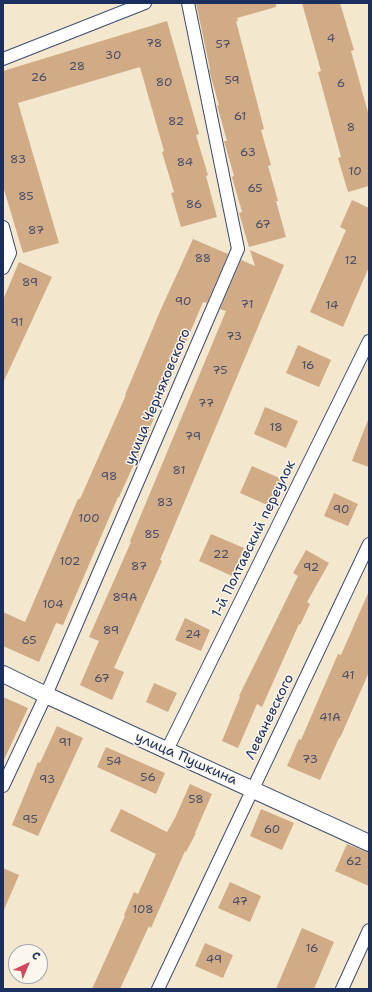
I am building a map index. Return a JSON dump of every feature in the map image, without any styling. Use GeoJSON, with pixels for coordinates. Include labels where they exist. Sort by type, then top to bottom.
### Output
{"type":"FeatureCollection","features":[{"type":"Feature","properties":{"kind":"street"},"geometry":{"type":"LineString","coordinates":[[3,58],[145,3]]}},
{"type":"Feature","properties":{"kind":"street","name":"улица Черняховского"},"geometry":{"type":"LineString","coordinates":[[3,786],[46,695],[238,249],[188,3]]}},
{"type":"Feature","properties":{"kind":"street"},"geometry":{"type":"LineString","coordinates":[[3,227],[10,253],[3,268]]}},
{"type":"Feature","properties":{"kind":"street","name":"1-й Полтавский переулок"},"geometry":{"type":"LineString","coordinates":[[166,750],[369,341]]}},
{"type":"Feature","properties":{"kind":"street","name":"Леваневского"},"geometry":{"type":"LineString","coordinates":[[158,989],[369,544]]}},
{"type":"Feature","properties":{"kind":"street","name":"улица Пушкина"},"geometry":{"type":"LineString","coordinates":[[3,674],[369,843]]}},
{"type":"Feature","properties":{"kind":"street"},"geometry":{"type":"LineString","coordinates":[[342,989],[369,930]]}},
{"type":"Feature","properties":{"kind":"building"},"geometry":{"type":"Polygon","coordinates":[[[196,3],[276,3],[276,7],[237,18],[238,21],[236,21],[264,129],[261,130],[271,165],[268,166],[286,237],[249,247],[239,213],[242,212],[224,141],[227,141],[209,70],[196,3]]]}},
{"type":"Feature","properties":{"kind":"building"},"geometry":{"type":"Polygon","coordinates":[[[302,3],[340,3],[354,50],[351,51],[369,116],[369,186],[348,192],[338,158],[341,157],[318,72],[321,71],[302,3]]]}},
{"type":"Feature","properties":{"kind":"building"},"geometry":{"type":"Polygon","coordinates":[[[167,21],[199,134],[196,135],[208,175],[206,176],[217,217],[181,227],[171,193],[174,192],[162,152],[164,151],[140,67],[18,103],[59,243],[23,253],[3,186],[3,71],[167,21]]]}},
{"type":"Feature","properties":{"kind":"building"},"geometry":{"type":"Polygon","coordinates":[[[352,200],[369,208],[369,267],[343,327],[310,312],[346,230],[340,227],[352,200]]]}},
{"type":"Feature","properties":{"kind":"building"},"geometry":{"type":"Polygon","coordinates":[[[193,239],[228,254],[207,303],[203,302],[151,427],[118,497],[63,625],[56,623],[39,662],[3,646],[3,612],[25,622],[78,499],[80,499],[126,395],[161,309],[193,239]]]}},
{"type":"Feature","properties":{"kind":"building"},"geometry":{"type":"Polygon","coordinates":[[[250,250],[284,265],[160,560],[162,561],[114,668],[124,672],[112,700],[80,685],[99,641],[89,637],[131,542],[130,541],[226,311],[220,309],[241,260],[255,266],[250,250]]]}},
{"type":"Feature","properties":{"kind":"building"},"geometry":{"type":"Polygon","coordinates":[[[19,262],[52,277],[3,383],[3,300],[19,262]]]}},
{"type":"Feature","properties":{"kind":"building"},"geometry":{"type":"Polygon","coordinates":[[[298,345],[331,360],[319,387],[286,373],[298,345]]]}},
{"type":"Feature","properties":{"kind":"building"},"geometry":{"type":"Polygon","coordinates":[[[265,407],[298,421],[286,448],[254,434],[265,407]]]}},
{"type":"Feature","properties":{"kind":"building"},"geometry":{"type":"Polygon","coordinates":[[[369,420],[369,467],[352,461],[369,420]]]}},
{"type":"Feature","properties":{"kind":"building"},"geometry":{"type":"Polygon","coordinates":[[[252,466],[284,480],[272,507],[240,493],[252,466]]]}},
{"type":"Feature","properties":{"kind":"building"},"geometry":{"type":"Polygon","coordinates":[[[334,493],[358,504],[348,526],[324,516],[334,493]]]}},
{"type":"Feature","properties":{"kind":"building"},"geometry":{"type":"Polygon","coordinates":[[[211,534],[244,548],[232,576],[199,561],[211,534]]]}},
{"type":"Feature","properties":{"kind":"building"},"geometry":{"type":"Polygon","coordinates":[[[306,550],[329,563],[307,602],[310,604],[300,625],[299,624],[262,707],[257,704],[238,748],[222,741],[240,697],[239,696],[298,576],[293,573],[306,550]]]}},
{"type":"Feature","properties":{"kind":"building"},"geometry":{"type":"Polygon","coordinates":[[[369,591],[369,672],[320,780],[287,766],[299,739],[301,740],[338,654],[341,655],[369,591]]]}},
{"type":"Feature","properties":{"kind":"building"},"geometry":{"type":"Polygon","coordinates":[[[185,618],[210,630],[201,651],[175,640],[185,618]]]}},
{"type":"Feature","properties":{"kind":"building"},"geometry":{"type":"Polygon","coordinates":[[[154,683],[177,693],[168,712],[146,702],[154,683]]]}},
{"type":"Feature","properties":{"kind":"building"},"geometry":{"type":"Polygon","coordinates":[[[3,697],[28,708],[3,762],[3,697]]]}},
{"type":"Feature","properties":{"kind":"building"},"geometry":{"type":"Polygon","coordinates":[[[57,726],[83,738],[38,836],[12,825],[38,762],[40,763],[57,726]]]}},
{"type":"Feature","properties":{"kind":"building"},"geometry":{"type":"Polygon","coordinates":[[[106,747],[165,773],[156,794],[97,767],[106,747]]]}},
{"type":"Feature","properties":{"kind":"building"},"geometry":{"type":"Polygon","coordinates":[[[190,784],[212,794],[196,833],[186,852],[185,851],[151,928],[149,926],[120,989],[92,989],[125,916],[124,915],[134,892],[138,894],[156,854],[110,831],[121,809],[167,832],[190,784]]]}},
{"type":"Feature","properties":{"kind":"building"},"geometry":{"type":"Polygon","coordinates":[[[261,809],[294,823],[282,850],[250,836],[261,809]]]}},
{"type":"Feature","properties":{"kind":"building"},"geometry":{"type":"Polygon","coordinates":[[[347,844],[369,853],[369,886],[335,871],[347,844]]]}},
{"type":"Feature","properties":{"kind":"building"},"geometry":{"type":"Polygon","coordinates":[[[3,868],[19,875],[3,912],[3,868]]]}},
{"type":"Feature","properties":{"kind":"building"},"geometry":{"type":"Polygon","coordinates":[[[230,882],[261,896],[250,922],[218,908],[230,882]]]}},
{"type":"Feature","properties":{"kind":"building"},"geometry":{"type":"Polygon","coordinates":[[[302,928],[334,942],[314,989],[276,989],[302,928]]]}},
{"type":"Feature","properties":{"kind":"building"},"geometry":{"type":"Polygon","coordinates":[[[205,943],[233,955],[223,978],[195,966],[205,943]]]}}]}
